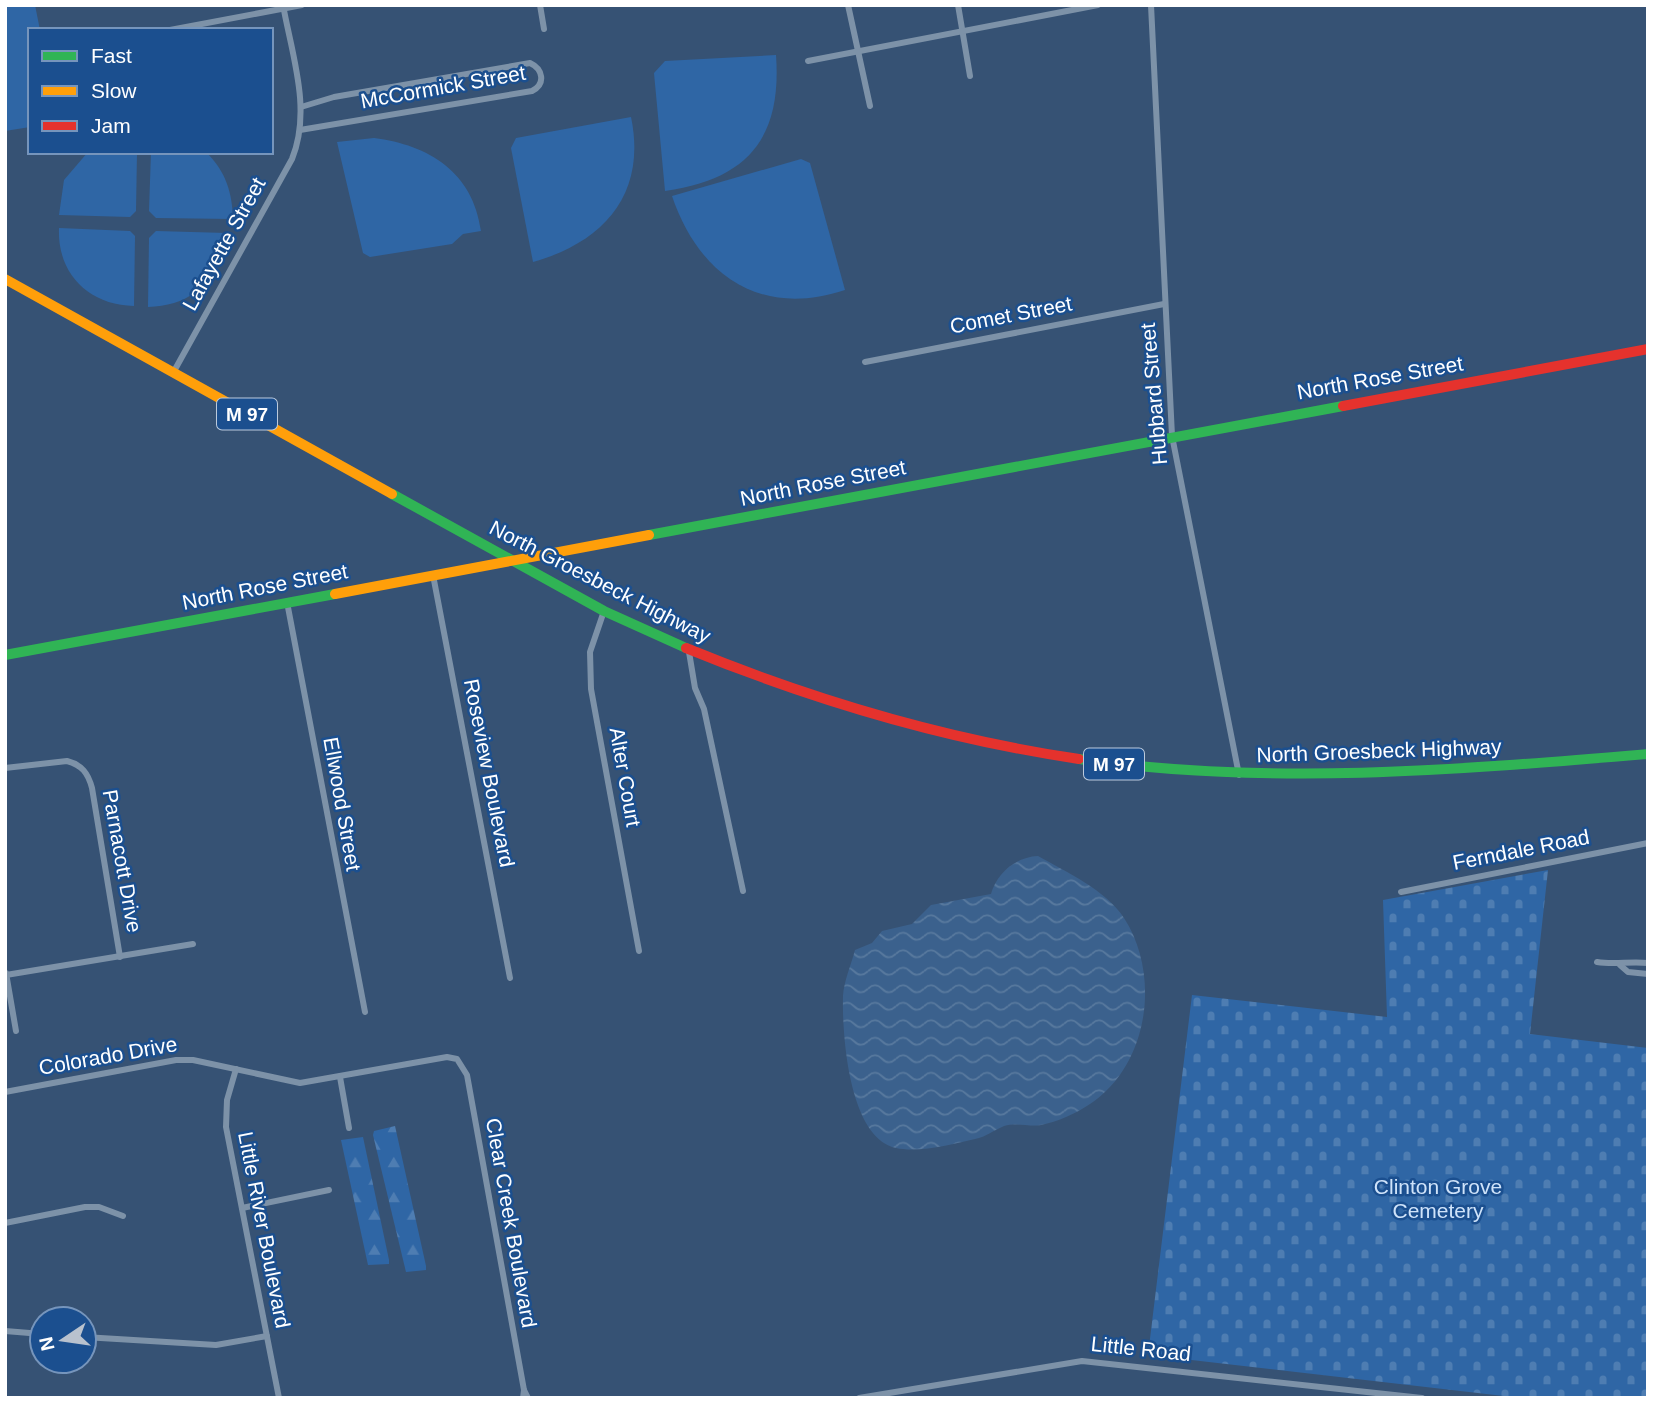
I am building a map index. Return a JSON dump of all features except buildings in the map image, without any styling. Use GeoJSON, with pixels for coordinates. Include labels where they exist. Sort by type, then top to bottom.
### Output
{"type":"FeatureCollection","features":[{"type":"Feature","properties":{"kind":"main road","name":"North Groesbeck Highway"},"geometry":{"type":"LineString","coordinates":[[5,279],[604,611],[689,652],[822,700],[959,737],[1077,759],[1239,775],[1391,774],[1648,754]]}},
{"type":"Feature","properties":{"kind":"main road","name":"North Rose Street"},"geometry":{"type":"LineString","coordinates":[[5,655],[1648,349]]}},
{"type":"Feature","properties":{"kind":"street"},"geometry":{"type":"LineString","coordinates":[[180,28],[302,5]]}},
{"type":"Feature","properties":{"kind":"street"},"geometry":{"type":"LineString","coordinates":[[540,5],[544,29]]}},
{"type":"Feature","properties":{"kind":"street"},"geometry":{"type":"LineString","coordinates":[[848,5],[870,106]]}},
{"type":"Feature","properties":{"kind":"street"},"geometry":{"type":"LineString","coordinates":[[958,5],[970,76]]}},
{"type":"Feature","properties":{"kind":"street"},"geometry":{"type":"LineString","coordinates":[[808,61],[1098,5]]}},
{"type":"Feature","properties":{"kind":"street","name":"Hubbard Street"},"geometry":{"type":"LineString","coordinates":[[1151,5],[1172,436],[1239,775]]}},
{"type":"Feature","properties":{"kind":"street","name":"Lafayette Street"},"geometry":{"type":"LineString","coordinates":[[173,373],[292,159],[300,130],[300,107],[283,7]]}},
{"type":"Feature","properties":{"kind":"street","name":"McCormick Street"},"geometry":{"type":"LineString","coordinates":[[300,107],[334,97],[530,63],[538,68],[541,77],[539,86],[532,91],[300,130]]}},
{"type":"Feature","properties":{"kind":"street","name":"Comet Street"},"geometry":{"type":"LineString","coordinates":[[865,362],[1164,304]]}},
{"type":"Feature","properties":{"kind":"street","name":"Roseview Boulevard"},"geometry":{"type":"LineString","coordinates":[[433,575],[510,978]]}},
{"type":"Feature","properties":{"kind":"street","name":"Ellwood Street"},"geometry":{"type":"LineString","coordinates":[[287,601],[365,1012]]}},
{"type":"Feature","properties":{"kind":"street","name":"Alter Court"},"geometry":{"type":"LineString","coordinates":[[604,611],[590,652],[591,690],[639,951]]}},
{"type":"Feature","properties":{"kind":"street"},"geometry":{"type":"LineString","coordinates":[[689,652],[743,891]]}},
{"type":"Feature","properties":{"kind":"street","name":"Parnacott Drive"},"geometry":{"type":"LineString","coordinates":[[5,768],[57,760],[75,763],[87,774],[92,788],[120,957]]}},
{"type":"Feature","properties":{"kind":"street","name":"Ferndale Road"},"geometry":{"type":"LineString","coordinates":[[1401,892],[1648,843]]}},
{"type":"Feature","properties":{"kind":"street"},"geometry":{"type":"LineString","coordinates":[[16,1031],[6,973],[193,944]]}},
{"type":"Feature","properties":{"kind":"street"},"geometry":{"type":"LineString","coordinates":[[1620,965],[1628,961],[1648,963]]}},
{"type":"Feature","properties":{"kind":"street"},"geometry":{"type":"LineString","coordinates":[[1597,962],[1620,965],[1628,972],[1648,974]]}},
{"type":"Feature","properties":{"kind":"street","name":"Colorado Drive"},"geometry":{"type":"LineString","coordinates":[[5,1092],[176,1060],[193,1060],[300,1083],[447,1057],[462,1063]]}},
{"type":"Feature","properties":{"kind":"street","name":"Clear Creek Boulevard"},"geometry":{"type":"LineString","coordinates":[[462,1063],[525,1395]]}},
{"type":"Feature","properties":{"kind":"street","name":"Little River Boulevard"},"geometry":{"type":"LineString","coordinates":[[236,1069],[227,1100],[226,1127],[279,1398]]}},
{"type":"Feature","properties":{"kind":"street"},"geometry":{"type":"LineString","coordinates":[[340,1077],[349,1128]]}},
{"type":"Feature","properties":{"kind":"street"},"geometry":{"type":"LineString","coordinates":[[242,1208],[329,1189]]}},
{"type":"Feature","properties":{"kind":"street"},"geometry":{"type":"LineString","coordinates":[[5,1223],[85,1207],[99,1207],[123,1216]]}},
{"type":"Feature","properties":{"kind":"street"},"geometry":{"type":"LineString","coordinates":[[5,1331],[28,1333]]}},
{"type":"Feature","properties":{"kind":"street"},"geometry":{"type":"LineString","coordinates":[[98,1338],[216,1345],[267,1336]]}},
{"type":"Feature","properties":{"kind":"street","name":"Little Road"},"geometry":{"type":"LineString","coordinates":[[859,1398],[1082,1360],[1422,1398]]}},
{"type":"Feature","properties":{"kind":"green space"},"geometry":{"type":"Polygon","coordinates":[[[5,5],[35,5],[40,28],[28,28],[28,127],[5,131],[5,5]]]}},
{"type":"Feature","properties":{"kind":"green space"},"geometry":{"type":"Polygon","coordinates":[[[776,55],[773,110],[754,150],[738,165],[718,176],[694,185],[665,191],[654,73],[665,61],[776,55]]]}},
{"type":"Feature","properties":{"kind":"green space"},"geometry":{"type":"Polygon","coordinates":[[[631,117],[634,145],[632,169],[626,191],[615,211],[581,242],[533,262],[511,148],[516,138],[631,117]]]}},
{"type":"Feature","properties":{"kind":"green space"},"geometry":{"type":"Polygon","coordinates":[[[374,138],[413,147],[445,165],[469,193],[481,231],[463,234],[452,244],[370,257],[363,253],[337,142],[374,138]]]}},
{"type":"Feature","properties":{"kind":"green space"},"geometry":{"type":"Polygon","coordinates":[[[86,154],[137,154],[136,211],[130,217],[59,215],[64,180],[86,154]]]}},
{"type":"Feature","properties":{"kind":"green space"},"geometry":{"type":"Polygon","coordinates":[[[151,154],[208,154],[219,167],[227,183],[233,219],[156,218],[149,211],[151,154]]]}},
{"type":"Feature","properties":{"kind":"green space"},"geometry":{"type":"Polygon","coordinates":[[[801,159],[810,163],[845,290],[815,297],[786,298],[760,294],[737,284],[716,268],[684,224],[672,196],[801,159]]]}},
{"type":"Feature","properties":{"kind":"green space"},"geometry":{"type":"Polygon","coordinates":[[[59,228],[130,231],[135,236],[134,306],[103,300],[78,284],[63,259],[59,228]]]}},
{"type":"Feature","properties":{"kind":"green space"},"geometry":{"type":"Polygon","coordinates":[[[156,231],[227,233],[219,263],[202,286],[179,301],[148,307],[149,238],[156,231]]]}},
{"type":"Feature","properties":{"kind":"green space","name":"Clinton Grove Cemetery"},"geometry":{"type":"Polygon","coordinates":[[[1548,870],[1530,1034],[1648,1048],[1648,1398],[1521,1398],[1148,1355],[1192,995],[1387,1017],[1383,900],[1548,870]]]}},
{"type":"Feature","properties":{"kind":"green space"},"geometry":{"type":"Polygon","coordinates":[[[395,1126],[426,1270],[406,1272],[373,1135],[374,1131],[395,1126]]]}},
{"type":"Feature","properties":{"kind":"green space"},"geometry":{"type":"Polygon","coordinates":[[[363,1137],[389,1264],[368,1265],[341,1140],[363,1137]]]}},
{"type":"Feature","properties":{"kind":"water"},"geometry":{"type":"Polygon","coordinates":[[[1038,856],[1085,882],[1107,899],[1124,918],[1136,941],[1143,966],[1143,1018],[1136,1043],[1125,1066],[1110,1087],[1090,1104],[1054,1122],[1009,1125],[979,1138],[926,1149],[896,1148],[880,1140],[868,1126],[858,1106],[847,1059],[843,996],[855,950],[872,943],[882,931],[912,924],[931,905],[991,894],[998,879],[1008,868],[1022,859],[1038,856]]]}},
{"type":"Feature","properties":{"kind":"traffic: fast"},"geometry":{"type":"LineString","coordinates":[[649,535],[1343,406]]}},
{"type":"Feature","properties":{"kind":"traffic: fast"},"geometry":{"type":"LineString","coordinates":[[392,494],[604,611],[686,648]]}},
{"type":"Feature","properties":{"kind":"traffic: fast"},"geometry":{"type":"LineString","coordinates":[[5,655],[335,594]]}},
{"type":"Feature","properties":{"kind":"traffic: fast"},"geometry":{"type":"LineString","coordinates":[[1079,759],[1150,767],[1293,774],[1434,770],[1648,754]]}},
{"type":"Feature","properties":{"kind":"traffic: slow"},"geometry":{"type":"LineString","coordinates":[[5,279],[392,494]]}},
{"type":"Feature","properties":{"kind":"traffic: slow"},"geometry":{"type":"LineString","coordinates":[[335,594],[649,535]]}},
{"type":"Feature","properties":{"kind":"traffic: jam"},"geometry":{"type":"LineString","coordinates":[[1343,406],[1648,349]]}},
{"type":"Feature","properties":{"kind":"traffic: jam"},"geometry":{"type":"LineString","coordinates":[[686,648],[782,684],[880,716],[978,741],[1079,759]]}}]}
